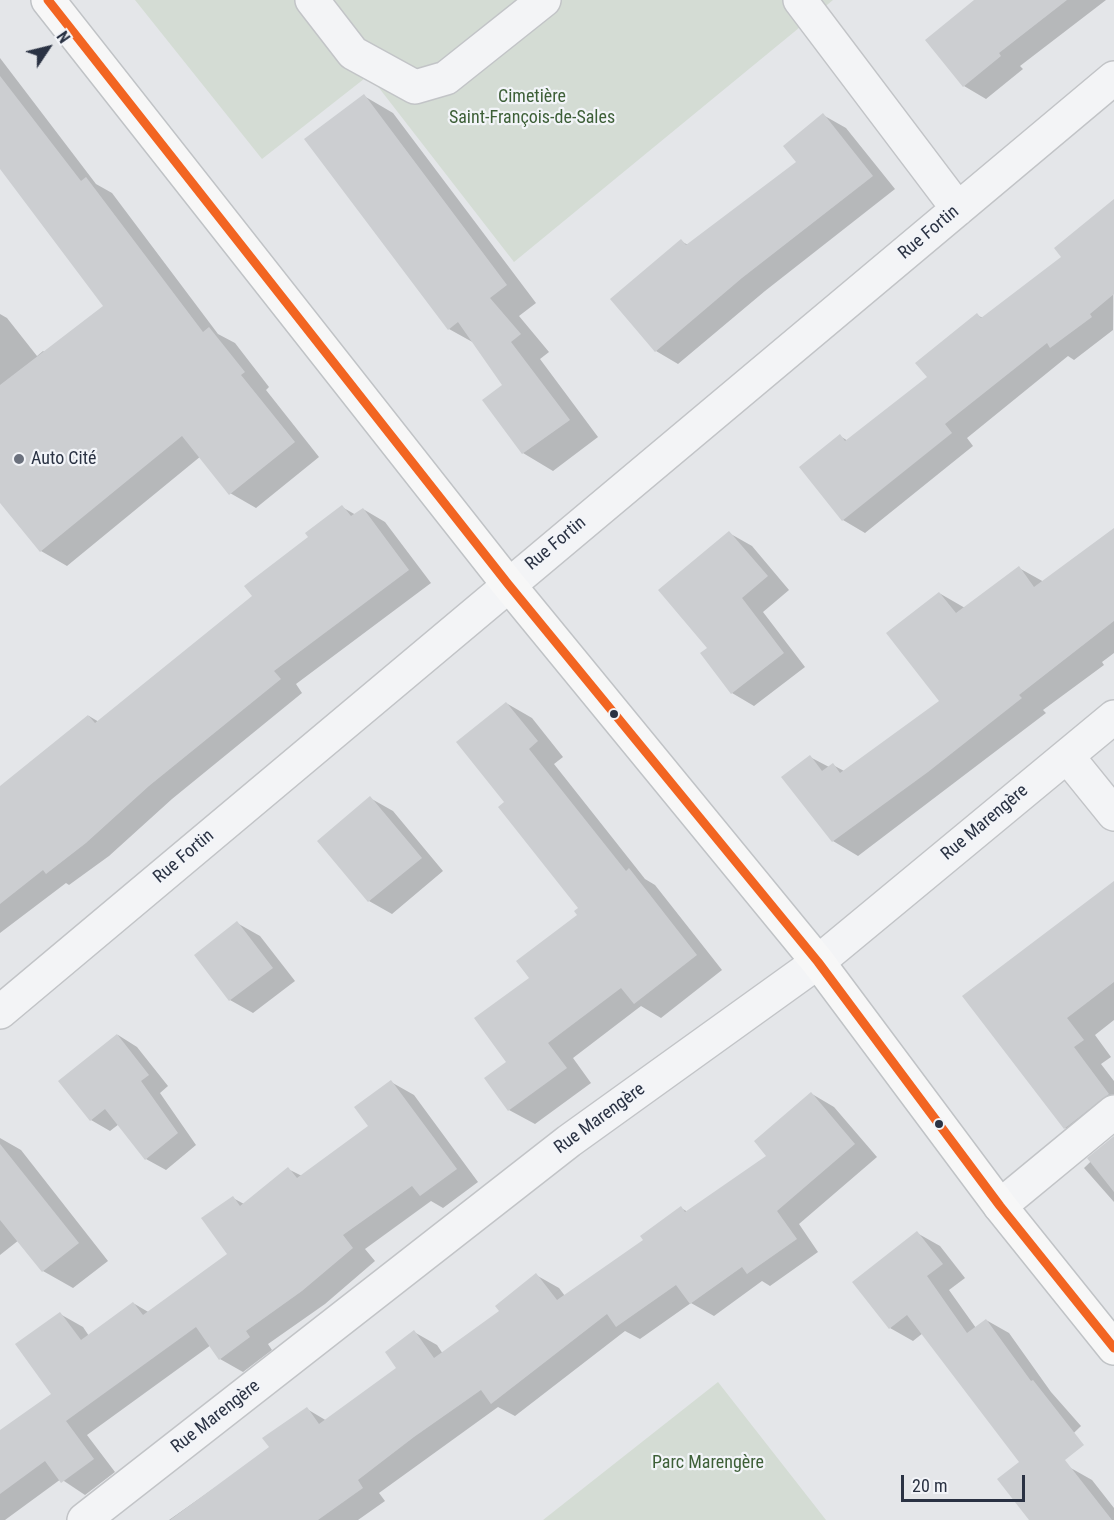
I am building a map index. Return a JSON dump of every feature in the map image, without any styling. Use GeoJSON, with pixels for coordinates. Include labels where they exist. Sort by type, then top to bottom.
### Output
{"type":"FeatureCollection","features":[{"type":"Feature","properties":{"kind":"main road"},"geometry":{"type":"LineString","coordinates":[[48,0],[508,584],[818,962],[1000,1206],[1114,1348]]}},
{"type":"Feature","properties":{"kind":"street"},"geometry":{"type":"LineString","coordinates":[[312,0],[353,53],[415,87],[446,78],[544,0]]}},
{"type":"Feature","properties":{"kind":"street"},"geometry":{"type":"LineString","coordinates":[[804,1],[958,209]]}},
{"type":"Feature","properties":{"kind":"street","name":"Rue Fortin"},"geometry":{"type":"LineString","coordinates":[[0,1012],[1114,78]]}},
{"type":"Feature","properties":{"kind":"street","name":"Rue Marengère"},"geometry":{"type":"LineString","coordinates":[[84,1520],[569,1141],[818,962],[1114,717]]}},
{"type":"Feature","properties":{"kind":"street"},"geometry":{"type":"LineString","coordinates":[[1067,756],[1114,814]]}},
{"type":"Feature","properties":{"kind":"street"},"geometry":{"type":"LineString","coordinates":[[1000,1206],[1114,1112]]}},
{"type":"Feature","properties":{"kind":"green space","name":"Cimetière Saint-François-de-Sales"},"geometry":{"type":"Polygon","coordinates":[[[135,0],[833,0],[514,262],[369,75],[262,159],[135,0]]]}},
{"type":"Feature","properties":{"kind":"green space","name":"Parc Marengère"},"geometry":{"type":"Polygon","coordinates":[[[718,1382],[826,1520],[543,1520],[718,1382]]]}},
{"type":"Feature","properties":{"kind":"building"},"geometry":{"type":"Polygon","coordinates":[[[974,0],[1067,0],[999,53],[1001,56],[963,87],[925,40],[974,0]]]}},
{"type":"Feature","properties":{"kind":"building"},"geometry":{"type":"Polygon","coordinates":[[[0,76],[81,181],[86,177],[203,332],[209,327],[245,372],[241,375],[295,442],[229,495],[182,436],[40,552],[0,503],[0,385],[103,306],[0,169],[0,76]]]}},
{"type":"Feature","properties":{"kind":"building"},"geometry":{"type":"Polygon","coordinates":[[[364,94],[507,285],[490,298],[521,334],[511,342],[570,420],[522,454],[482,400],[502,385],[458,322],[448,330],[304,139],[364,94]]]}},
{"type":"Feature","properties":{"kind":"building"},"geometry":{"type":"Polygon","coordinates":[[[823,113],[873,176],[742,278],[655,352],[610,299],[681,239],[686,245],[796,162],[783,146],[823,113]]]}},
{"type":"Feature","properties":{"kind":"building"},"geometry":{"type":"Polygon","coordinates":[[[1114,199],[1114,294],[1090,314],[1092,317],[1050,348],[1047,343],[945,424],[952,433],[842,521],[799,467],[840,434],[845,441],[927,377],[915,363],[977,313],[981,318],[1061,257],[1054,248],[1114,199]]]}},
{"type":"Feature","properties":{"kind":"building"},"geometry":{"type":"Polygon","coordinates":[[[342,505],[351,516],[363,508],[409,570],[274,671],[281,679],[149,786],[86,843],[46,874],[43,870],[0,904],[0,786],[88,715],[95,723],[252,596],[244,586],[308,537],[305,533],[342,505]]]}},
{"type":"Feature","properties":{"kind":"building"},"geometry":{"type":"Polygon","coordinates":[[[1114,528],[1114,621],[1019,695],[1022,698],[928,772],[832,842],[781,777],[810,755],[822,771],[833,763],[840,773],[939,701],[886,633],[939,592],[956,613],[1019,566],[1034,587],[1114,528]]]}},
{"type":"Feature","properties":{"kind":"building"},"geometry":{"type":"Polygon","coordinates":[[[729,531],[768,576],[742,598],[784,653],[731,694],[700,653],[707,648],[658,590],[729,531]]]}},
{"type":"Feature","properties":{"kind":"building"},"geometry":{"type":"Polygon","coordinates":[[[506,702],[538,741],[529,749],[626,871],[629,868],[697,955],[634,1004],[621,988],[548,1043],[567,1068],[508,1111],[484,1078],[506,1062],[474,1018],[529,978],[516,961],[577,915],[574,911],[578,908],[498,807],[504,802],[456,742],[506,702]]]}},
{"type":"Feature","properties":{"kind":"building"},"geometry":{"type":"Polygon","coordinates":[[[370,796],[422,858],[368,902],[317,841],[370,796]]]}},
{"type":"Feature","properties":{"kind":"building"},"geometry":{"type":"Polygon","coordinates":[[[1114,881],[1114,982],[1067,1018],[1084,1040],[1074,1047],[1109,1094],[1064,1129],[962,996],[1114,881]]]}},
{"type":"Feature","properties":{"kind":"building"},"geometry":{"type":"Polygon","coordinates":[[[237,921],[273,968],[229,1001],[194,955],[237,921]]]}},
{"type":"Feature","properties":{"kind":"building"},"geometry":{"type":"Polygon","coordinates":[[[117,1034],[149,1075],[141,1081],[178,1133],[145,1160],[105,1109],[90,1121],[58,1081],[117,1034]]]}},
{"type":"Feature","properties":{"kind":"building"},"geometry":{"type":"Polygon","coordinates":[[[391,1080],[457,1169],[420,1196],[412,1186],[343,1235],[353,1248],[302,1291],[246,1331],[250,1337],[219,1360],[196,1327],[66,1421],[94,1459],[61,1483],[45,1461],[0,1494],[0,1430],[51,1394],[15,1344],[60,1312],[81,1340],[133,1302],[143,1315],[227,1254],[201,1218],[233,1196],[240,1206],[288,1167],[297,1178],[368,1126],[354,1107],[391,1080]]]}},
{"type":"Feature","properties":{"kind":"building"},"geometry":{"type":"Polygon","coordinates":[[[811,1092],[855,1144],[777,1211],[797,1239],[747,1274],[742,1267],[690,1304],[676,1285],[616,1327],[607,1314],[491,1404],[481,1390],[414,1437],[358,1480],[363,1488],[318,1520],[170,1520],[269,1447],[262,1438],[307,1407],[319,1424],[396,1368],[385,1352],[414,1330],[434,1358],[499,1311],[495,1306],[536,1273],[557,1300],[643,1240],[640,1236],[681,1206],[685,1212],[766,1156],[754,1141],[811,1092]]]}},
{"type":"Feature","properties":{"kind":"building"},"geometry":{"type":"Polygon","coordinates":[[[1114,1136],[1114,1192],[1087,1158],[1114,1136]]]}},
{"type":"Feature","properties":{"kind":"building"},"geometry":{"type":"Polygon","coordinates":[[[0,1144],[79,1243],[42,1272],[0,1220],[0,1144]]]}},
{"type":"Feature","properties":{"kind":"building"},"geometry":{"type":"Polygon","coordinates":[[[917,1231],[943,1264],[927,1276],[967,1333],[986,1319],[1031,1381],[1033,1380],[1084,1445],[1065,1460],[1112,1520],[1029,1520],[997,1479],[1019,1462],[907,1315],[889,1329],[852,1282],[917,1231]]]}},
{"type":"Feature","properties":{"kind":"transit line"},"geometry":{"type":"LineString","coordinates":[[48,0],[508,584],[818,962],[1000,1206],[1114,1348]]}},
{"type":"Feature","properties":{"kind":"place","name":"Auto Cité"},"geometry":{"type":"Point","coordinates":[19,459]}}]}
